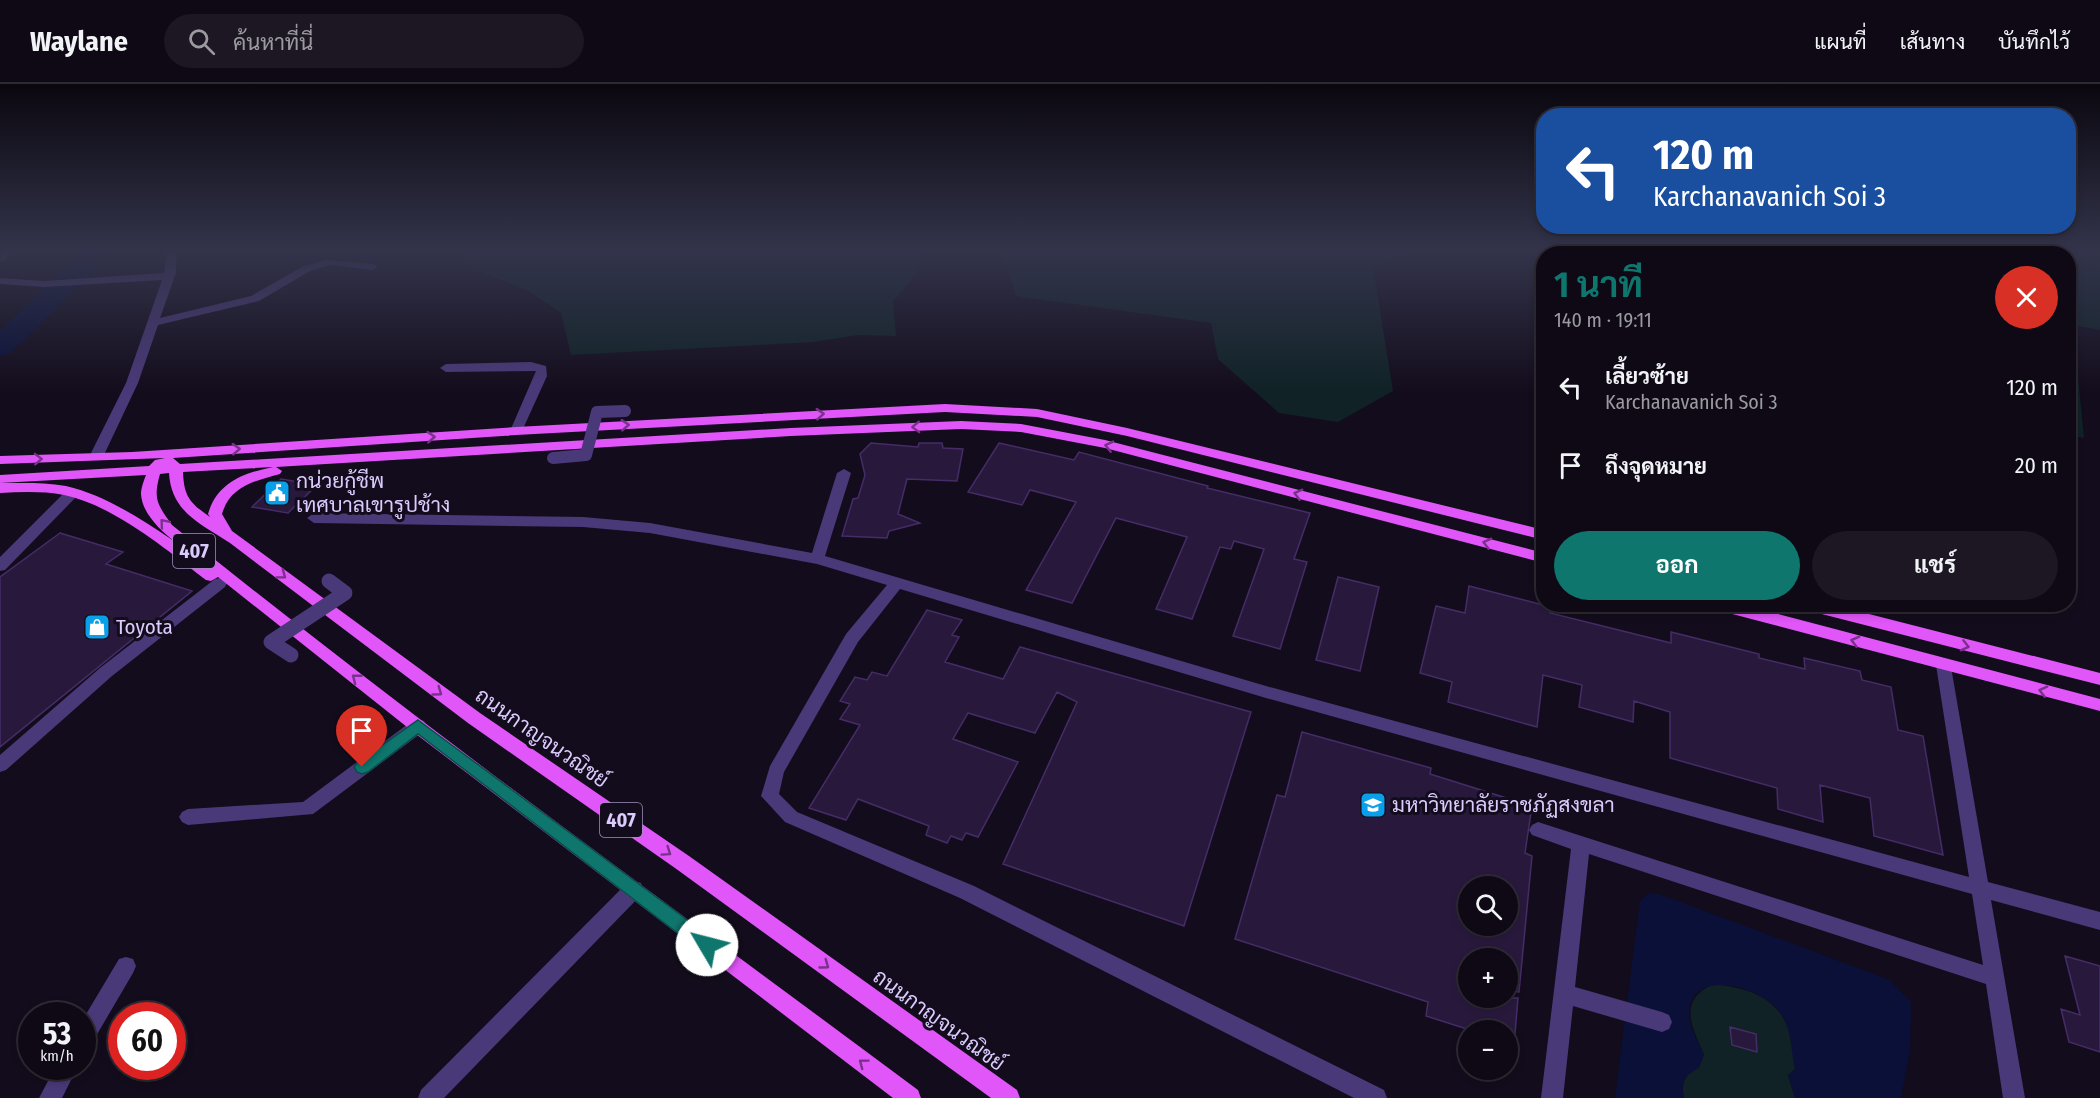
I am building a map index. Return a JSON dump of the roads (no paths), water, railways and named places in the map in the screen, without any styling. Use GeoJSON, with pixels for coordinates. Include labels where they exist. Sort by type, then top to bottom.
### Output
{"type":"FeatureCollection","features":[{"type":"Feature","properties":{"kind":"main road"},"geometry":{"type":"LineString","coordinates":[[0,460],[132,456],[516,431],[945,408],[1037,412],[1536,533]]}},
{"type":"Feature","properties":{"kind":"main road"},"geometry":{"type":"LineString","coordinates":[[0,479],[164,465],[466,452],[802,432],[961,425],[1021,428],[1106,444],[1536,556]]}},
{"type":"Feature","properties":{"kind":"main road"},"geometry":{"type":"LineString","coordinates":[[235,540],[219,522],[215,514],[216,507],[234,485],[258,474],[422,460],[466,452]]}},
{"type":"Feature","properties":{"kind":"main road"},"geometry":{"type":"LineString","coordinates":[[164,465],[178,453]]}},
{"type":"Feature","properties":{"kind":"main road"},"geometry":{"type":"LineString","coordinates":[[132,456],[164,465]]}},
{"type":"Feature","properties":{"kind":"main road","name":"ถนนกาญจนวณิชย์"},"geometry":{"type":"LineString","coordinates":[[164,465],[178,493],[198,515],[474,718],[682,862],[1009,1098]]}},
{"type":"Feature","properties":{"kind":"main road","name":"407"},"geometry":{"type":"LineString","coordinates":[[164,465],[148,493],[152,508],[167,528],[272,614],[910,1098]]}},
{"type":"Feature","properties":{"kind":"main road"},"geometry":{"type":"LineString","coordinates":[[0,488],[37,488],[72,493],[116,511],[220,583],[272,614]]}},
{"type":"Feature","properties":{"kind":"main road"},"geometry":{"type":"LineString","coordinates":[[1748,612],[2100,705]]}},
{"type":"Feature","properties":{"kind":"main road"},"geometry":{"type":"LineString","coordinates":[[1836,612],[2100,679]]}},
{"type":"Feature","properties":{"kind":"main road"},"geometry":{"type":"LineString","coordinates":[[1940,640],[1944,665]]}},
{"type":"Feature","properties":{"kind":"street"},"geometry":{"type":"LineString","coordinates":[[96,457],[132,383],[162,297]]}},
{"type":"Feature","properties":{"kind":"street"},"geometry":{"type":"LineString","coordinates":[[153,323],[258,297]]}},
{"type":"Feature","properties":{"kind":"street"},"geometry":{"type":"LineString","coordinates":[[446,368],[531,366],[542,369],[516,431]]}},
{"type":"Feature","properties":{"kind":"street"},"geometry":{"type":"LineString","coordinates":[[553,458],[586,455],[597,412],[625,411]]}},
{"type":"Feature","properties":{"kind":"street"},"geometry":{"type":"LineString","coordinates":[[817,559],[843,473]]}},
{"type":"Feature","properties":{"kind":"street"},"geometry":{"type":"LineString","coordinates":[[0,566],[72,493]]}},
{"type":"Feature","properties":{"kind":"street"},"geometry":{"type":"LineString","coordinates":[[314,519],[606,524],[650,528],[817,559],[1266,692],[2100,921]]}},
{"type":"Feature","properties":{"kind":"street"},"geometry":{"type":"LineString","coordinates":[[291,655],[271,642],[345,593],[329,581]]}},
{"type":"Feature","properties":{"kind":"street"},"geometry":{"type":"LineString","coordinates":[[0,765],[106,672],[220,583]]}},
{"type":"Feature","properties":{"kind":"street"},"geometry":{"type":"LineString","coordinates":[[897,583],[852,638],[776,771],[770,796],[791,817],[967,892],[1377,1098]]}},
{"type":"Feature","properties":{"kind":"street"},"geometry":{"type":"LineString","coordinates":[[1944,665],[2014,1098]]}},
{"type":"Feature","properties":{"kind":"street"},"geometry":{"type":"LineString","coordinates":[[188,817],[307,809],[418,726]]}},
{"type":"Feature","properties":{"kind":"street"},"geometry":{"type":"LineString","coordinates":[[1538,830],[1995,978]]}},
{"type":"Feature","properties":{"kind":"street"},"geometry":{"type":"LineString","coordinates":[[1552,1098],[1581,844]]}},
{"type":"Feature","properties":{"kind":"street"},"geometry":{"type":"LineString","coordinates":[[429,1098],[634,889]]}},
{"type":"Feature","properties":{"kind":"street"},"geometry":{"type":"LineString","coordinates":[[96,1017],[126,966]]}},
{"type":"Feature","properties":{"kind":"street"},"geometry":{"type":"LineString","coordinates":[[1564,994],[1662,1022]]}},
{"type":"Feature","properties":{"kind":"street"},"geometry":{"type":"LineString","coordinates":[[50,1098],[60,1080]]}},
{"type":"Feature","properties":{"kind":"waterway"},"geometry":{"type":"LineString","coordinates":[[0,347],[52,297]]}},
{"type":"Feature","properties":{"kind":"place","name":"กน่วยกู้ชีพ เทศบาลเขารูปช้าง"},"geometry":{"type":"Point","coordinates":[277,493]}},
{"type":"Feature","properties":{"kind":"place","name":"Toyota"},"geometry":{"type":"Point","coordinates":[97,627]}},
{"type":"Feature","properties":{"kind":"place","name":"มหาวิทยาลัยราชภัฏสงขลา"},"geometry":{"type":"Point","coordinates":[1373,805]}}]}
